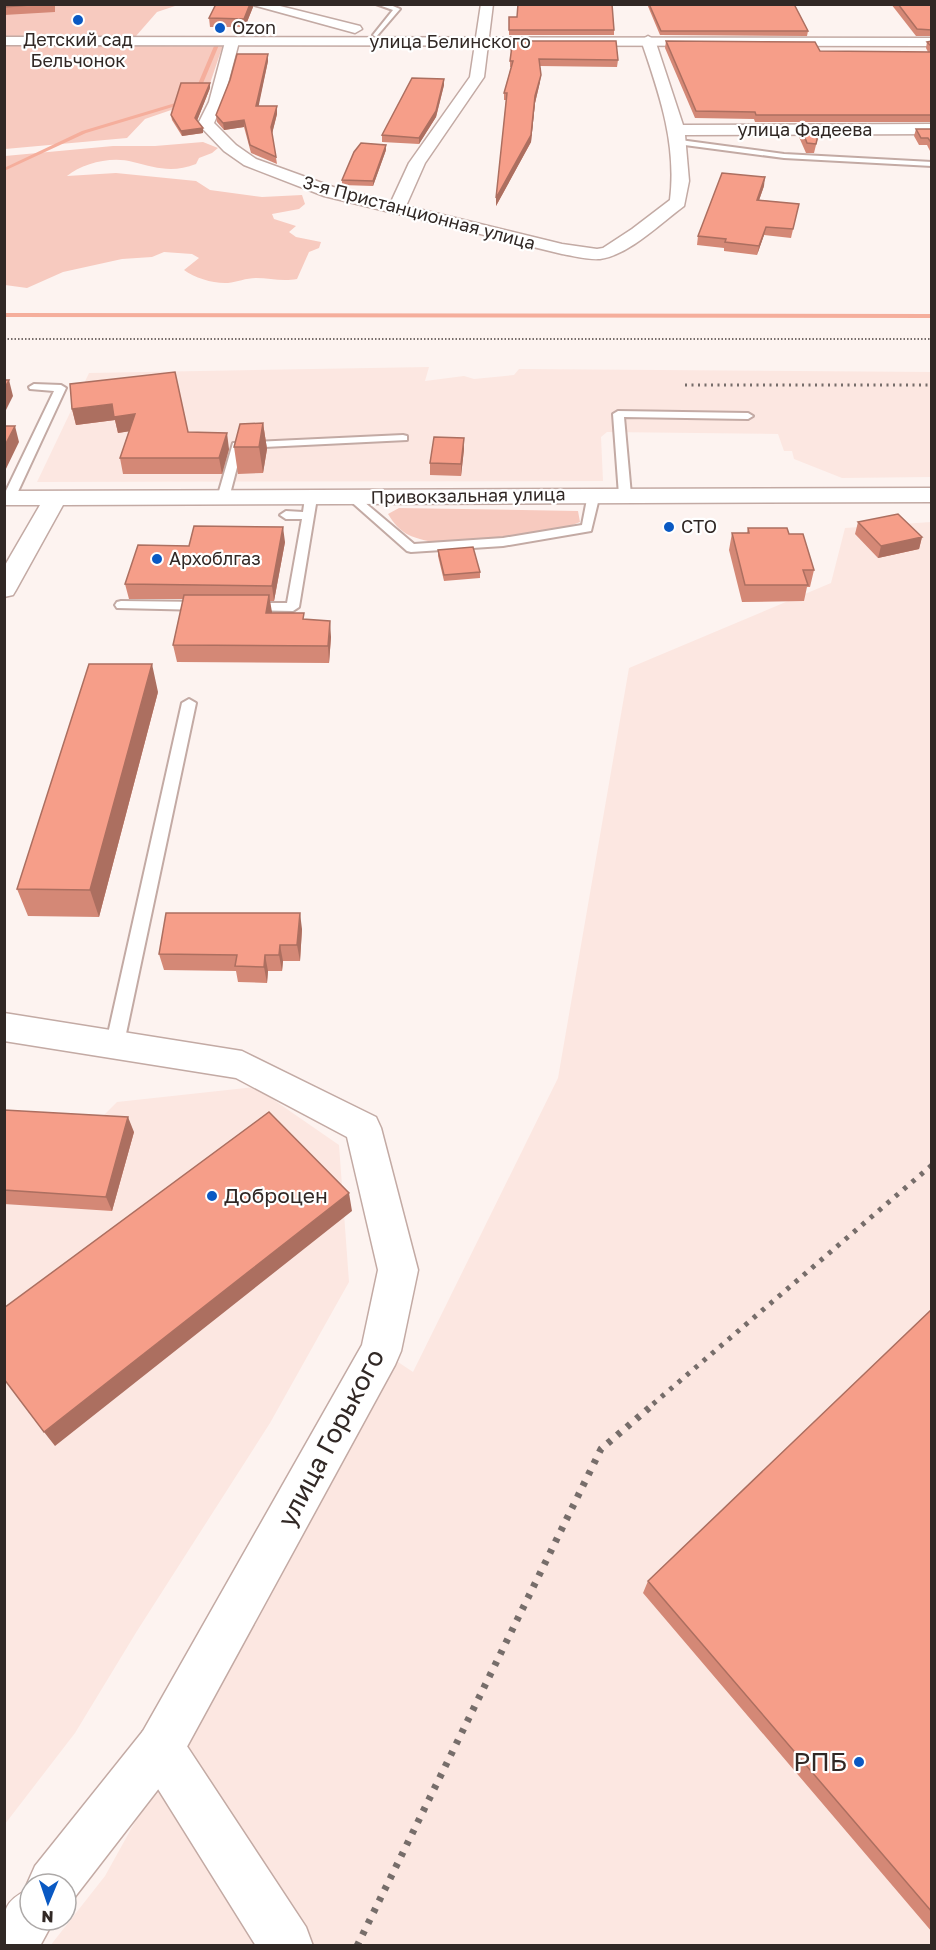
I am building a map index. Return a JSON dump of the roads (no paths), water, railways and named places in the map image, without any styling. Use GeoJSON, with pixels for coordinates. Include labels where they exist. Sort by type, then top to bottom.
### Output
{"type":"FeatureCollection","features":[{"type":"Feature","properties":{"kind":"street"},"geometry":{"type":"LineString","coordinates":[[255,4],[400,42]]}},
{"type":"Feature","properties":{"kind":"street"},"geometry":{"type":"LineString","coordinates":[[396,210],[417,163],[477,77],[487,4]]}},
{"type":"Feature","properties":{"kind":"street"},"geometry":{"type":"LineString","coordinates":[[648,40],[679,136]]}},
{"type":"Feature","properties":{"kind":"street","name":"улица Белинского"},"geometry":{"type":"LineString","coordinates":[[4,41],[932,42]]}},
{"type":"Feature","properties":{"kind":"street","name":"3-я Пристанционная улица"},"geometry":{"type":"LineString","coordinates":[[232,42],[216,102],[206,124],[250,162],[330,192],[522,241],[597,254],[614,249],[669,211],[678,202],[681,188],[679,136]]}},
{"type":"Feature","properties":{"kind":"street","name":"улица Фадеева"},"geometry":{"type":"LineString","coordinates":[[679,136],[932,129]]}},
{"type":"Feature","properties":{"kind":"street","name":"Привокзальная улица"},"geometry":{"type":"LineString","coordinates":[[7,498],[223,498],[310,507],[353,498],[594,494],[932,495]]}},
{"type":"Feature","properties":{"kind":"street"},"geometry":{"type":"LineString","coordinates":[[4,590],[56,497]]}},
{"type":"Feature","properties":{"kind":"street","name":"улица Горького"},"geometry":{"type":"LineString","coordinates":[[4,1027],[242,1065],[363,1128],[398,1270],[381,1351],[160,1748],[62,1872]]}},
{"type":"Feature","properties":{"kind":"street"},"geometry":{"type":"LineString","coordinates":[[160,1748],[286,1946]]}},
{"type":"Feature","properties":{"kind":"street"},"geometry":{"type":"LineString","coordinates":[[7,1946],[18,1931]]}},
{"type":"Feature","properties":{"kind":"lane"},"geometry":{"type":"LineString","coordinates":[[376,35],[397,9],[379,4]]}},
{"type":"Feature","properties":{"kind":"lane"},"geometry":{"type":"LineString","coordinates":[[679,136],[784,156],[932,164]]}},
{"type":"Feature","properties":{"kind":"lane"},"geometry":{"type":"LineString","coordinates":[[7,498],[61,388],[34,387]]}},
{"type":"Feature","properties":{"kind":"lane"},"geometry":{"type":"LineString","coordinates":[[625,495],[618,414],[748,417]]}},
{"type":"Feature","properties":{"kind":"lane"},"geometry":{"type":"LineString","coordinates":[[223,498],[237,445],[403,438]]}},
{"type":"Feature","properties":{"kind":"lane"},"geometry":{"type":"LineString","coordinates":[[353,498],[411,548],[426,554],[487,549],[503,542],[587,528],[594,494]]}},
{"type":"Feature","properties":{"kind":"lane"},"geometry":{"type":"LineString","coordinates":[[236,606],[293,607],[310,507],[286,515]]}},
{"type":"Feature","properties":{"kind":"lane"},"geometry":{"type":"LineString","coordinates":[[121,605],[213,606]]}},
{"type":"Feature","properties":{"kind":"lane"},"geometry":{"type":"LineString","coordinates":[[115,1043],[189,703]]}},
{"type":"Feature","properties":{"kind":"waterway"},"geometry":{"type":"LineString","coordinates":[[4,170],[84,132],[194,99],[219,39],[226,39]]}},
{"type":"Feature","properties":{"kind":"waterway"},"geometry":{"type":"LineString","coordinates":[[4,315],[932,316]]}},
{"type":"Feature","properties":{"kind":"railway"},"geometry":{"type":"LineString","coordinates":[[4,339],[932,339]]}},
{"type":"Feature","properties":{"kind":"railway"},"geometry":{"type":"LineString","coordinates":[[685,385],[932,385]]}},
{"type":"Feature","properties":{"kind":"railway"},"geometry":{"type":"LineString","coordinates":[[653,1404],[932,1165]]}},
{"type":"Feature","properties":{"kind":"railway"},"geometry":{"type":"LineString","coordinates":[[357,1946],[601,1449],[655,1403]]}},
{"type":"Feature","properties":{"kind":"place","name":"Детский сад Бельчонок"},"geometry":{"type":"Point","coordinates":[78,20]}},
{"type":"Feature","properties":{"kind":"place","name":"Ozon"},"geometry":{"type":"Point","coordinates":[220,28]}},
{"type":"Feature","properties":{"kind":"place","name":"СТО"},"geometry":{"type":"Point","coordinates":[669,527]}},
{"type":"Feature","properties":{"kind":"place","name":"Архоблгаз"},"geometry":{"type":"Point","coordinates":[157,559]}},
{"type":"Feature","properties":{"kind":"place","name":"Доброцен"},"geometry":{"type":"Point","coordinates":[212,1196]}},
{"type":"Feature","properties":{"kind":"place","name":"РПБ"},"geometry":{"type":"Point","coordinates":[859,1762]}}]}
